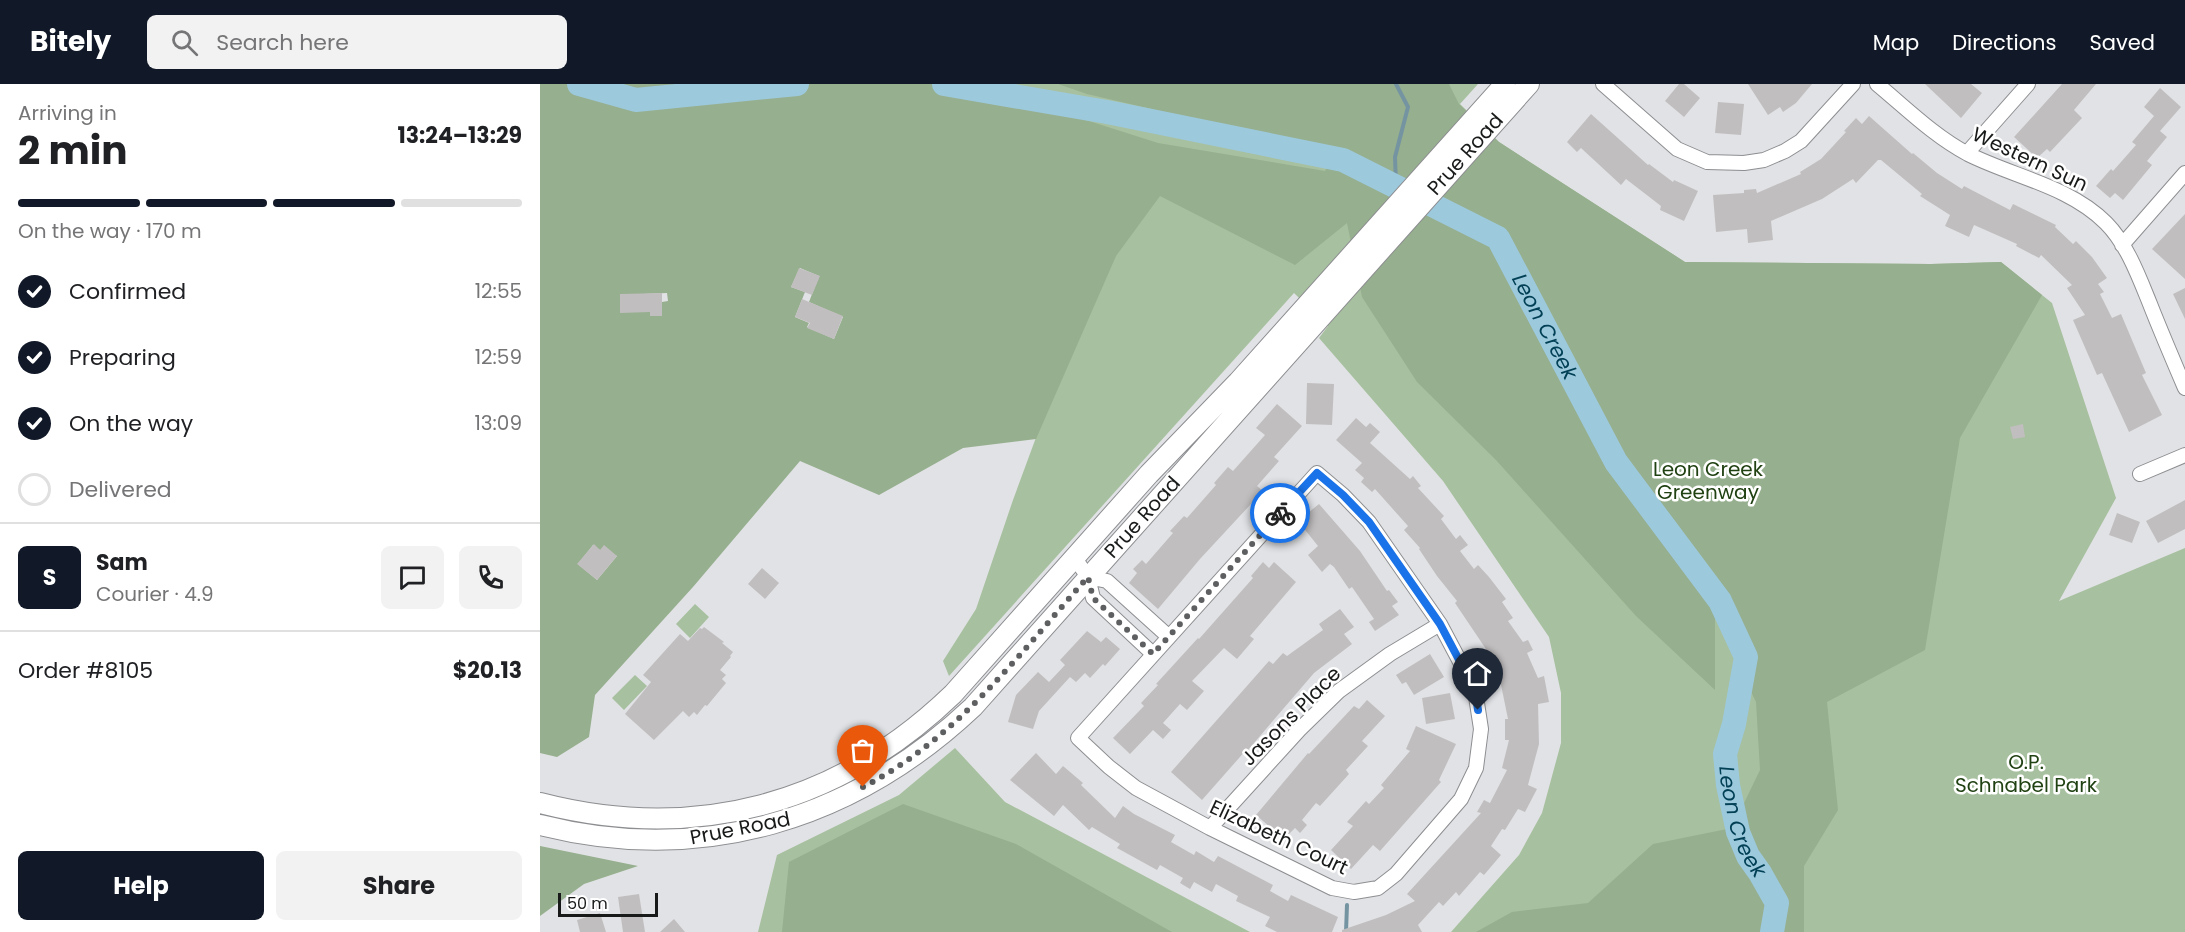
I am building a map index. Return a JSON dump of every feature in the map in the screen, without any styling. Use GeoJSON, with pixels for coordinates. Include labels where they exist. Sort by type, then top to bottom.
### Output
{"type":"FeatureCollection","features":[{"type":"Feature","properties":{"kind":"main road","name":"Prue Road"},"geometry":{"type":"LineString","coordinates":[[1474,131],[1505,84]]}},
{"type":"Feature","properties":{"kind":"main road","name":"Prue Road"},"geometry":{"type":"LineString","coordinates":[[540,825],[571,832],[624,839],[669,841],[759,828],[806,814],[883,777],[920,753],[973,707],[1088,577],[1306,319],[1474,131],[1528,84]]}},
{"type":"Feature","properties":{"kind":"main road","name":"Prue Road"},"geometry":{"type":"LineString","coordinates":[[540,803],[575,812],[668,820],[754,807],[799,794],[872,759],[929,717],[953,694],[1074,557],[1306,319]]}},
{"type":"Feature","properties":{"kind":"street"},"geometry":{"type":"LineString","coordinates":[[1603,84],[1677,149],[1707,162],[1744,163],[1764,160],[1801,141],[1853,84]]}},
{"type":"Feature","properties":{"kind":"street","name":"Western Sun"},"geometry":{"type":"LineString","coordinates":[[1877,84],[1940,136],[1967,153],[2007,172],[2052,188],[2091,209],[2108,225],[2137,272],[2185,388]]}},
{"type":"Feature","properties":{"kind":"street"},"geometry":{"type":"LineString","coordinates":[[1967,153],[2028,84]]}},
{"type":"Feature","properties":{"kind":"street"},"geometry":{"type":"LineString","coordinates":[[2122,245],[2185,173]]}},
{"type":"Feature","properties":{"kind":"street"},"geometry":{"type":"LineString","coordinates":[[2140,474],[2185,455]]}},
{"type":"Feature","properties":{"kind":"street","name":"Elizabeth Court"},"geometry":{"type":"LineString","coordinates":[[1153,654],[1078,738],[1136,788],[1210,828],[1332,888],[1354,892],[1378,888],[1396,874],[1461,799],[1476,768],[1481,729],[1475,690],[1440,624],[1369,522],[1343,495],[1317,473],[1169,637]]}},
{"type":"Feature","properties":{"kind":"street"},"geometry":{"type":"LineString","coordinates":[[1074,557],[1088,577],[1093,598],[1153,654],[1169,637],[1107,580],[1088,577]]}},
{"type":"Feature","properties":{"kind":"street","name":"Jasons Place"},"geometry":{"type":"LineString","coordinates":[[1210,828],[1299,730],[1339,691],[1390,654],[1440,624]]}},
{"type":"Feature","properties":{"kind":"green space","name":"Leon Creek Greenway"},"geometry":{"type":"Polygon","coordinates":[[[540,84],[1478,84],[1460,104],[1499,142],[1685,262],[1931,264],[2001,262],[2052,303],[2116,498],[2059,601],[2185,548],[2185,932],[1451,932],[1519,855],[1542,813],[1561,743],[1561,693],[1549,637],[1443,481],[1319,338],[1328,326],[1294,293],[949,676],[943,661],[976,609],[1013,500],[1128,188],[540,84]]]}},
{"type":"Feature","properties":{"kind":"green space"},"geometry":{"type":"Polygon","coordinates":[[[540,84],[973,84],[1158,143],[1325,171],[1336,152],[1087,94],[1058,84],[1449,84],[1459,104],[1499,142],[1685,262],[1931,264],[2001,262],[2042,295],[1960,438],[1925,650],[1827,702],[1838,810],[1804,866],[1804,932],[1476,932],[1512,912],[1588,903],[1653,844],[1732,828],[1760,770],[1756,702],[1715,617],[1715,690],[1636,616],[1496,460],[1417,382],[1362,297],[1347,223],[1295,265],[1160,196],[1116,256],[1036,439],[963,448],[879,495],[800,461],[693,587],[595,695],[589,737],[557,757],[540,753],[540,84]],[[800,268],[791,287],[805,292],[795,317],[809,323],[807,327],[834,339],[843,317],[809,302],[819,276],[800,268]],[[667,293],[620,295],[620,312],[650,312],[650,316],[662,316],[662,302],[668,301],[667,293]],[[593,545],[578,564],[597,580],[617,556],[593,545]]]}},
{"type":"Feature","properties":{"kind":"green space"},"geometry":{"type":"Polygon","coordinates":[[[695,604],[709,617],[690,638],[676,624],[695,604]]]}},
{"type":"Feature","properties":{"kind":"green space"},"geometry":{"type":"Polygon","coordinates":[[[635,675],[647,686],[624,710],[612,698],[635,675]]]}},
{"type":"Feature","properties":{"kind":"green space"},"geometry":{"type":"Polygon","coordinates":[[[955,748],[1005,802],[1250,932],[758,932],[777,855],[899,795],[955,748]]]}},
{"type":"Feature","properties":{"kind":"green space"},"geometry":{"type":"Polygon","coordinates":[[[903,804],[1016,844],[1172,932],[782,932],[789,862],[903,804]]]}},
{"type":"Feature","properties":{"kind":"green space"},"geometry":{"type":"Polygon","coordinates":[[[540,846],[638,866],[584,884],[540,916],[540,846]]]}},
{"type":"Feature","properties":{"kind":"building"},"geometry":{"type":"Polygon","coordinates":[[[1679,84],[1684,84],[1700,98],[1684,117],[1665,101],[1679,84]]]}},
{"type":"Feature","properties":{"kind":"building"},"geometry":{"type":"Polygon","coordinates":[[[1748,84],[1812,84],[1796,103],[1783,112],[1780,107],[1768,115],[1748,84]]]}},
{"type":"Feature","properties":{"kind":"building"},"geometry":{"type":"Polygon","coordinates":[[[1925,84],[1971,84],[1982,93],[1961,118],[1925,84]]]}},
{"type":"Feature","properties":{"kind":"building"},"geometry":{"type":"Polygon","coordinates":[[[2062,84],[2096,84],[2074,110],[2082,118],[2050,152],[2047,149],[2037,158],[2014,137],[2062,84]]]}},
{"type":"Feature","properties":{"kind":"building"},"geometry":{"type":"Polygon","coordinates":[[[2160,88],[2181,107],[2160,131],[2167,137],[2147,161],[2152,165],[2123,200],[2115,193],[2110,198],[2096,186],[2136,145],[2132,142],[2154,116],[2144,107],[2160,88]]]}},
{"type":"Feature","properties":{"kind":"building"},"geometry":{"type":"Polygon","coordinates":[[[1718,102],[1744,104],[1741,135],[1715,133],[1718,102]]]}},
{"type":"Feature","properties":{"kind":"building"},"geometry":{"type":"Polygon","coordinates":[[[1591,114],[1648,165],[1673,182],[1674,180],[1698,191],[1684,221],[1660,210],[1661,206],[1626,179],[1621,185],[1581,148],[1577,152],[1567,142],[1591,114]]]}},
{"type":"Feature","properties":{"kind":"building"},"geometry":{"type":"Polygon","coordinates":[[[1869,116],[1912,154],[1962,189],[1964,186],[2010,210],[2013,204],[2056,225],[2055,227],[2073,244],[2076,241],[2092,257],[2107,278],[2098,284],[2104,292],[2100,294],[2112,318],[2121,314],[2146,373],[2142,375],[2162,415],[2129,432],[2102,373],[2097,375],[2073,320],[2085,315],[2067,288],[2072,285],[2041,255],[2039,258],[2016,246],[2017,244],[1974,225],[1969,237],[1945,226],[1950,215],[1920,196],[1922,194],[1881,160],[1878,160],[1856,183],[1853,179],[1822,199],[1771,221],[1773,240],[1748,243],[1747,229],[1716,232],[1713,195],[1744,193],[1744,190],[1756,189],[1757,193],[1801,174],[1800,172],[1821,159],[1856,118],[1862,124],[1869,116]]]}},
{"type":"Feature","properties":{"kind":"building"},"geometry":{"type":"Polygon","coordinates":[[[2185,214],[2185,279],[2152,249],[2185,214]]]}},
{"type":"Feature","properties":{"kind":"building"},"geometry":{"type":"Polygon","coordinates":[[[799,268],[820,276],[812,295],[791,287],[799,268]]]}},
{"type":"Feature","properties":{"kind":"building"},"geometry":{"type":"Polygon","coordinates":[[[2185,288],[2185,319],[2173,294],[2185,288]]]}},
{"type":"Feature","properties":{"kind":"building"},"geometry":{"type":"Polygon","coordinates":[[[662,293],[662,316],[650,316],[650,312],[620,313],[620,294],[662,293]]]}},
{"type":"Feature","properties":{"kind":"building"},"geometry":{"type":"Polygon","coordinates":[[[802,299],[843,316],[834,339],[807,328],[810,323],[795,317],[802,299]]]}},
{"type":"Feature","properties":{"kind":"building"},"geometry":{"type":"Polygon","coordinates":[[[1307,383],[1334,384],[1332,425],[1306,424],[1307,383]]]}},
{"type":"Feature","properties":{"kind":"building"},"geometry":{"type":"Polygon","coordinates":[[[1277,404],[1302,426],[1274,457],[1279,461],[1257,486],[1263,491],[1200,559],[1158,609],[1129,583],[1137,573],[1133,569],[1142,560],[1146,564],[1173,533],[1170,531],[1184,516],[1187,518],[1216,485],[1214,483],[1228,467],[1233,471],[1265,435],[1256,428],[1277,404]]]}},
{"type":"Feature","properties":{"kind":"building"},"geometry":{"type":"Polygon","coordinates":[[[1356,418],[1366,427],[1370,423],[1380,432],[1370,443],[1410,479],[1413,476],[1421,486],[1418,488],[1444,516],[1441,519],[1456,539],[1460,535],[1468,545],[1460,551],[1474,569],[1478,565],[1506,599],[1502,602],[1513,618],[1508,621],[1523,642],[1528,640],[1533,650],[1527,653],[1538,678],[1544,676],[1549,702],[1538,704],[1539,744],[1528,785],[1537,789],[1525,812],[1518,809],[1505,830],[1502,829],[1491,846],[1501,855],[1484,875],[1480,872],[1459,896],[1456,892],[1443,906],[1439,902],[1418,925],[1422,932],[1342,932],[1342,930],[1386,915],[1415,901],[1407,894],[1481,813],[1477,812],[1484,800],[1490,803],[1507,770],[1502,768],[1509,740],[1505,740],[1505,719],[1508,719],[1500,680],[1498,681],[1491,666],[1496,664],[1455,603],[1457,601],[1437,576],[1420,548],[1404,530],[1408,526],[1375,489],[1372,492],[1361,482],[1364,478],[1355,470],[1362,463],[1336,440],[1356,418]]]}},
{"type":"Feature","properties":{"kind":"building"},"geometry":{"type":"Polygon","coordinates":[[[2023,424],[2025,437],[2013,439],[2010,427],[2023,424]]]}},
{"type":"Feature","properties":{"kind":"building"},"geometry":{"type":"Polygon","coordinates":[[[2185,500],[2185,529],[2158,543],[2146,521],[2185,500]]]}},
{"type":"Feature","properties":{"kind":"building"},"geometry":{"type":"Polygon","coordinates":[[[1319,504],[1360,551],[1387,591],[1389,590],[1398,602],[1392,606],[1399,615],[1375,631],[1369,622],[1374,619],[1352,587],[1349,589],[1330,564],[1322,572],[1308,555],[1318,546],[1298,521],[1319,504]]]}},
{"type":"Feature","properties":{"kind":"building"},"geometry":{"type":"Polygon","coordinates":[[[2117,513],[2140,522],[2132,543],[2109,535],[2117,513]]]}},
{"type":"Feature","properties":{"kind":"building"},"geometry":{"type":"Polygon","coordinates":[[[594,544],[600,550],[604,545],[617,556],[597,580],[577,564],[594,544]]]}},
{"type":"Feature","properties":{"kind":"building"},"geometry":{"type":"Polygon","coordinates":[[[1263,562],[1269,568],[1274,562],[1296,582],[1250,636],[1254,639],[1237,659],[1224,648],[1192,681],[1204,691],[1187,710],[1180,704],[1163,723],[1171,730],[1163,739],[1153,730],[1130,754],[1113,738],[1144,706],[1141,703],[1158,685],[1156,684],[1253,578],[1251,576],[1263,562]]]}},
{"type":"Feature","properties":{"kind":"building"},"geometry":{"type":"Polygon","coordinates":[[[762,568],[779,583],[765,599],[748,584],[762,568]]]}},
{"type":"Feature","properties":{"kind":"building"},"geometry":{"type":"Polygon","coordinates":[[[1340,609],[1354,627],[1344,634],[1352,644],[1314,673],[1202,800],[1171,772],[1269,661],[1273,664],[1283,653],[1287,656],[1323,630],[1319,624],[1340,609]]]}},
{"type":"Feature","properties":{"kind":"building"},"geometry":{"type":"Polygon","coordinates":[[[704,627],[733,652],[720,670],[726,675],[722,679],[726,683],[697,715],[694,712],[689,717],[683,711],[654,740],[625,714],[651,682],[643,675],[680,634],[688,641],[700,628],[704,627]]]}},
{"type":"Feature","properties":{"kind":"building"},"geometry":{"type":"Polygon","coordinates":[[[1087,631],[1101,642],[1106,637],[1120,649],[1090,678],[1085,673],[1076,682],[1070,677],[1039,711],[1033,729],[1008,722],[1016,695],[1038,672],[1049,682],[1065,665],[1060,660],[1087,631]]]}},
{"type":"Feature","properties":{"kind":"building"},"geometry":{"type":"Polygon","coordinates":[[[1430,654],[1444,677],[1414,695],[1406,682],[1402,684],[1396,675],[1430,654]]]}},
{"type":"Feature","properties":{"kind":"building"},"geometry":{"type":"Polygon","coordinates":[[[1450,693],[1455,719],[1426,724],[1422,698],[1450,693]]]}},
{"type":"Feature","properties":{"kind":"building"},"geometry":{"type":"Polygon","coordinates":[[[1367,700],[1385,716],[1362,741],[1368,746],[1346,770],[1349,774],[1320,806],[1316,803],[1302,820],[1307,825],[1300,833],[1295,828],[1284,839],[1256,815],[1308,753],[1354,706],[1359,709],[1367,700]]]}},
{"type":"Feature","properties":{"kind":"building"},"geometry":{"type":"Polygon","coordinates":[[[1416,726],[1456,744],[1439,780],[1441,782],[1380,851],[1373,845],[1351,869],[1331,850],[1353,826],[1347,822],[1366,801],[1369,804],[1384,788],[1381,785],[1410,751],[1406,749],[1416,726]]]}},
{"type":"Feature","properties":{"kind":"building"},"geometry":{"type":"Polygon","coordinates":[[[1036,753],[1056,774],[1063,766],[1083,783],[1081,785],[1115,818],[1123,806],[1175,835],[1171,842],[1194,855],[1196,851],[1214,862],[1218,856],[1273,885],[1270,891],[1288,901],[1291,895],[1338,917],[1332,932],[1277,932],[1265,926],[1270,917],[1236,901],[1238,896],[1216,884],[1212,892],[1194,882],[1190,889],[1180,883],[1183,878],[1160,865],[1157,870],[1117,848],[1120,844],[1092,827],[1089,830],[1063,805],[1054,816],[1010,780],[1036,753]]]}},
{"type":"Feature","properties":{"kind":"building"},"geometry":{"type":"Polygon","coordinates":[[[639,894],[645,932],[623,932],[618,897],[639,894]]]}},
{"type":"Feature","properties":{"kind":"building"},"geometry":{"type":"Polygon","coordinates":[[[600,913],[606,932],[580,932],[577,920],[600,913]]]}},
{"type":"Feature","properties":{"kind":"building"},"geometry":{"type":"Polygon","coordinates":[[[674,919],[685,932],[660,932],[674,919]]]}},
{"type":"Feature","properties":{"kind":"waterway","name":"Leon Creek"},"geometry":{"type":"LineString","coordinates":[[579,84],[636,100],[797,84]]}},
{"type":"Feature","properties":{"kind":"waterway","name":"Leon Creek"},"geometry":{"type":"LineString","coordinates":[[944,84],[1107,112],[1343,160],[1498,238],[1616,462],[1720,601],[1746,657],[1734,724],[1725,754],[1728,785],[1738,832],[1748,856],[1777,903],[1772,932]]}},
{"type":"Feature","properties":{"kind":"waterway"},"geometry":{"type":"LineString","coordinates":[[1396,84],[1408,107],[1395,157],[1396,186]]}},
{"type":"Feature","properties":{"kind":"waterway"},"geometry":{"type":"LineString","coordinates":[[1346,932],[1347,905]]}},
{"type":"Feature","properties":{"kind":"way so far"},"geometry":{"type":"LineString","coordinates":[[863,787],[920,753],[973,707],[1088,577],[1093,598],[1153,654],[1280,513]]}},
{"type":"Feature","properties":{"kind":"route"},"geometry":{"type":"LineString","coordinates":[[1280,513],[1317,473],[1343,495],[1369,522],[1440,624],[1475,690],[1478,710]]}},
{"type":"Feature","properties":{"kind":"park label","name":"O.P. Schnabel Park"},"geometry":{"type":"Point","coordinates":[2026,774]}}]}
